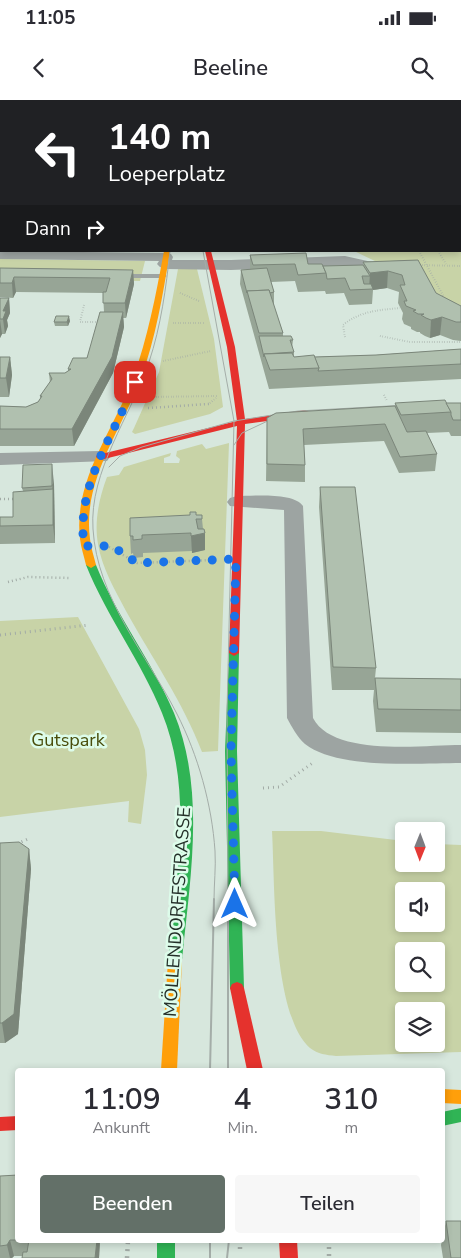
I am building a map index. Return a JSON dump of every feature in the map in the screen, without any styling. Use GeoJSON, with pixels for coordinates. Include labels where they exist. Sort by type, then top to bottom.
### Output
{"type":"FeatureCollection","features":[{"type":"Feature","properties":{"kind":"main road"},"geometry":{"type":"LineString","coordinates":[[210,258],[231,347],[241,422],[231,751],[235,959],[238,996],[255,1068]]}},
{"type":"Feature","properties":{"kind":"main road","name":"MÖLLENDORFFSTRASSE"},"geometry":{"type":"LineString","coordinates":[[165,262],[154,323],[130,394],[90,477],[82,531],[85,548],[100,590],[171,718],[183,760],[186,834],[169,1028],[169,1068]]}},
{"type":"Feature","properties":{"kind":"main road"},"geometry":{"type":"LineString","coordinates":[[100,457],[241,422],[319,412]]}},
{"type":"Feature","properties":{"kind":"main road"},"geometry":{"type":"LineString","coordinates":[[445,1096],[461,1097]]}},
{"type":"Feature","properties":{"kind":"main road"},"geometry":{"type":"LineString","coordinates":[[445,1118],[461,1115]]}},
{"type":"Feature","properties":{"kind":"main road"},"geometry":{"type":"LineString","coordinates":[[0,1124],[15,1123]]}},
{"type":"Feature","properties":{"kind":"main road"},"geometry":{"type":"LineString","coordinates":[[166,1243],[166,1258]]}},
{"type":"Feature","properties":{"kind":"main road"},"geometry":{"type":"LineString","coordinates":[[288,1243],[289,1258]]}},
{"type":"Feature","properties":{"kind":"street"},"geometry":{"type":"LineString","coordinates":[[0,255],[165,262],[210,258],[232,266],[345,261],[376,266]]}},
{"type":"Feature","properties":{"kind":"street"},"geometry":{"type":"LineString","coordinates":[[0,459],[100,457]]}},
{"type":"Feature","properties":{"kind":"street"},"geometry":{"type":"LineString","coordinates":[[238,502],[284,503],[292,506],[294,509],[300,718],[306,730],[315,738],[330,745],[370,752],[461,754]]}},
{"type":"Feature","properties":{"kind":"lane"},"geometry":{"type":"LineString","coordinates":[[106,276],[165,262]]}},
{"type":"Feature","properties":{"kind":"path"},"geometry":{"type":"LineString","coordinates":[[421,252],[450,308]]}},
{"type":"Feature","properties":{"kind":"path"},"geometry":{"type":"LineString","coordinates":[[439,252],[446,264]]}},
{"type":"Feature","properties":{"kind":"path"},"geometry":{"type":"LineString","coordinates":[[376,266],[446,264],[461,266]]}},
{"type":"Feature","properties":{"kind":"path"},"geometry":{"type":"LineString","coordinates":[[84,305],[80,322],[107,322]]}},
{"type":"Feature","properties":{"kind":"path"},"geometry":{"type":"LineString","coordinates":[[345,337],[343,325],[352,317],[372,311],[400,308]]}},
{"type":"Feature","properties":{"kind":"path"},"geometry":{"type":"LineString","coordinates":[[154,323],[225,323]]}},
{"type":"Feature","properties":{"kind":"path"},"geometry":{"type":"LineString","coordinates":[[380,336],[410,342],[461,342]]}},
{"type":"Feature","properties":{"kind":"path"},"geometry":{"type":"LineString","coordinates":[[160,362],[231,347]]}},
{"type":"Feature","properties":{"kind":"path"},"geometry":{"type":"LineString","coordinates":[[384,395],[387,401]]}},
{"type":"Feature","properties":{"kind":"path"},"geometry":{"type":"LineString","coordinates":[[140,409],[209,404],[219,396],[145,397]]}},
{"type":"Feature","properties":{"kind":"path"},"geometry":{"type":"LineString","coordinates":[[0,499],[17,498],[17,501]]}},
{"type":"Feature","properties":{"kind":"path"},"geometry":{"type":"LineString","coordinates":[[85,548],[112,546],[137,563],[236,559]]}},
{"type":"Feature","properties":{"kind":"path"},"geometry":{"type":"LineString","coordinates":[[8,582],[28,577],[71,578]]}},
{"type":"Feature","properties":{"kind":"path"},"geometry":{"type":"LineString","coordinates":[[0,635],[90,625]]}},
{"type":"Feature","properties":{"kind":"path"},"geometry":{"type":"LineString","coordinates":[[263,788],[279,787],[316,760],[330,745]]}},
{"type":"Feature","properties":{"kind":"path"},"geometry":{"type":"LineString","coordinates":[[15,845],[30,838]]}},
{"type":"Feature","properties":{"kind":"path"},"geometry":{"type":"LineString","coordinates":[[127,1258],[128,1243]]}},
{"type":"Feature","properties":{"kind":"path"},"geometry":{"type":"LineString","coordinates":[[240,1243],[240,1249]]}},
{"type":"Feature","properties":{"kind":"path"},"geometry":{"type":"LineString","coordinates":[[329,1243],[329,1258]]}},
{"type":"Feature","properties":{"kind":"green space"},"geometry":{"type":"Polygon","coordinates":[[[356,252],[461,252],[461,318],[377,262],[356,252]]]}},
{"type":"Feature","properties":{"kind":"green space"},"geometry":{"type":"Polygon","coordinates":[[[0,259],[145,261],[140,281],[0,280],[0,259]]]}},
{"type":"Feature","properties":{"kind":"green space"},"geometry":{"type":"Polygon","coordinates":[[[178,269],[197,269],[214,339],[223,407],[210,414],[135,434],[132,432],[159,372],[178,269]]]}},
{"type":"Feature","properties":{"kind":"green space"},"geometry":{"type":"Polygon","coordinates":[[[229,443],[218,751],[202,752],[186,715],[109,579],[98,544],[97,519],[107,477],[119,475],[124,467],[171,453],[170,456],[164,458],[164,463],[179,463],[180,459],[176,456],[177,451],[202,444],[206,449],[229,443]]]}},
{"type":"Feature","properties":{"kind":"green space","name":"Gutspark"},"geometry":{"type":"Polygon","coordinates":[[[78,617],[139,729],[145,750],[147,775],[141,824],[128,822],[129,801],[0,817],[0,621],[78,617]]]}},
{"type":"Feature","properties":{"kind":"green space"},"geometry":{"type":"Polygon","coordinates":[[[272,831],[321,831],[395,840],[395,872],[445,872],[445,844],[461,845],[461,1052],[336,1056],[322,1054],[310,1048],[298,1031],[288,1007],[282,978],[275,913],[272,831]]]}},
{"type":"Feature","properties":{"kind":"building"},"geometry":{"type":"Polygon","coordinates":[[[306,253],[308,264],[322,264],[326,273],[298,275],[295,264],[253,265],[250,255],[306,253]]]}},
{"type":"Feature","properties":{"kind":"building"},"geometry":{"type":"Polygon","coordinates":[[[418,260],[436,293],[461,306],[461,322],[442,317],[431,320],[421,315],[424,314],[418,314],[413,311],[416,310],[406,306],[404,301],[407,301],[400,285],[405,285],[402,275],[388,271],[370,273],[363,262],[418,260]]]}},
{"type":"Feature","properties":{"kind":"building"},"geometry":{"type":"Polygon","coordinates":[[[363,265],[370,276],[362,276],[364,284],[371,284],[373,289],[350,290],[345,278],[327,279],[323,266],[363,265]]]}},
{"type":"Feature","properties":{"kind":"building"},"geometry":{"type":"Polygon","coordinates":[[[0,268],[133,270],[125,303],[103,303],[103,292],[106,292],[110,278],[14,277],[12,283],[0,283],[0,268]]]}},
{"type":"Feature","properties":{"kind":"building"},"geometry":{"type":"Polygon","coordinates":[[[267,268],[274,292],[270,293],[269,290],[247,291],[247,293],[241,270],[267,268]]]}},
{"type":"Feature","properties":{"kind":"building"},"geometry":{"type":"Polygon","coordinates":[[[269,290],[283,333],[259,333],[247,291],[269,290]]]}},
{"type":"Feature","properties":{"kind":"building"},"geometry":{"type":"Polygon","coordinates":[[[0,298],[9,298],[3,311],[6,311],[3,319],[0,319],[0,298]]]}},
{"type":"Feature","properties":{"kind":"building"},"geometry":{"type":"Polygon","coordinates":[[[100,312],[123,312],[112,357],[72,429],[0,429],[0,406],[26,407],[38,402],[52,379],[49,373],[65,373],[71,369],[68,369],[73,358],[87,358],[100,312]]]}},
{"type":"Feature","properties":{"kind":"building"},"geometry":{"type":"Polygon","coordinates":[[[56,316],[69,316],[67,322],[54,322],[56,316]]]}},
{"type":"Feature","properties":{"kind":"building"},"geometry":{"type":"Polygon","coordinates":[[[259,336],[291,336],[293,340],[290,340],[294,352],[264,354],[264,357],[259,336]]]}},
{"type":"Feature","properties":{"kind":"building"},"geometry":{"type":"Polygon","coordinates":[[[461,349],[461,364],[318,371],[319,368],[314,357],[376,355],[461,349]]]}},
{"type":"Feature","properties":{"kind":"building"},"geometry":{"type":"Polygon","coordinates":[[[292,353],[294,357],[314,355],[319,368],[270,370],[264,354],[292,353]]]}},
{"type":"Feature","properties":{"kind":"building"},"geometry":{"type":"Polygon","coordinates":[[[0,357],[10,357],[6,378],[0,378],[0,357]]]}},
{"type":"Feature","properties":{"kind":"building"},"geometry":{"type":"Polygon","coordinates":[[[445,400],[451,412],[401,415],[395,403],[445,400]]]}},
{"type":"Feature","properties":{"kind":"building"},"geometry":{"type":"Polygon","coordinates":[[[446,403],[461,403],[461,420],[453,420],[446,403]]]}},
{"type":"Feature","properties":{"kind":"building"},"geometry":{"type":"Polygon","coordinates":[[[395,406],[407,432],[426,431],[437,454],[400,457],[385,424],[303,429],[305,465],[267,464],[267,418],[276,413],[395,406]]]}},
{"type":"Feature","properties":{"kind":"building"},"geometry":{"type":"Polygon","coordinates":[[[52,464],[52,486],[22,488],[23,465],[52,464]]]}},
{"type":"Feature","properties":{"kind":"building"},"geometry":{"type":"Polygon","coordinates":[[[320,487],[355,487],[376,668],[333,667],[320,487]]]}},
{"type":"Feature","properties":{"kind":"building"},"geometry":{"type":"Polygon","coordinates":[[[53,489],[53,525],[0,526],[0,517],[13,517],[13,492],[53,489]]]}},
{"type":"Feature","properties":{"kind":"building"},"geometry":{"type":"Polygon","coordinates":[[[190,512],[202,515],[202,519],[196,519],[198,529],[204,529],[205,533],[191,536],[191,533],[142,535],[142,539],[133,540],[133,536],[130,536],[130,518],[190,515],[190,512]]]}},
{"type":"Feature","properties":{"kind":"building"},"geometry":{"type":"Polygon","coordinates":[[[375,678],[461,679],[461,710],[378,709],[375,678]]]}},
{"type":"Feature","properties":{"kind":"building"},"geometry":{"type":"Polygon","coordinates":[[[19,842],[29,849],[14,1014],[0,1023],[0,843],[19,842]]]}},
{"type":"Feature","properties":{"kind":"building"},"geometry":{"type":"Polygon","coordinates":[[[15,1175],[15,1240],[10,1240],[7,1245],[0,1246],[0,1176],[15,1175]]]}},
{"type":"Feature","properties":{"kind":"building"},"geometry":{"type":"Polygon","coordinates":[[[446,1221],[461,1221],[461,1258],[451,1258],[446,1221]]]}},
{"type":"Feature","properties":{"kind":"building"},"geometry":{"type":"Polygon","coordinates":[[[28,1243],[97,1243],[95,1258],[22,1258],[23,1252],[27,1252],[28,1243]]]}},
{"type":"Feature","properties":{"kind":"tram line"},"geometry":{"type":"LineString","coordinates":[[170,252],[163,307],[157,335],[141,382],[104,465],[94,507],[93,529],[97,554],[113,602],[177,714],[185,730],[203,781],[213,834],[215,857],[214,900]]}},
{"type":"Feature","properties":{"kind":"tram line"},"geometry":{"type":"LineString","coordinates":[[203,252],[234,421]]}},
{"type":"Feature","properties":{"kind":"tram line"},"geometry":{"type":"LineString","coordinates":[[234,421],[298,411],[408,405]]}},
{"type":"Feature","properties":{"kind":"tram line"},"geometry":{"type":"LineString","coordinates":[[234,445],[242,433],[272,419]]}},
{"type":"Feature","properties":{"kind":"tram line"},"geometry":{"type":"LineString","coordinates":[[109,467],[120,456],[142,447],[234,421]]}},
{"type":"Feature","properties":{"kind":"tram line"},"geometry":{"type":"LineString","coordinates":[[228,900],[227,711],[234,421]]}},
{"type":"Feature","properties":{"kind":"tram line"},"geometry":{"type":"LineString","coordinates":[[210,1068],[214,899]]}},
{"type":"Feature","properties":{"kind":"tram line"},"geometry":{"type":"LineString","coordinates":[[228,900],[228,1068]]}},
{"type":"Feature","properties":{"kind":"tram line"},"geometry":{"type":"LineString","coordinates":[[210,1243],[210,1258]]}},
{"type":"Feature","properties":{"kind":"tram line"},"geometry":{"type":"LineString","coordinates":[[227,1258],[229,1243]]}},
{"type":"Feature","properties":{"kind":"traffic: fast"},"geometry":{"type":"LineString","coordinates":[[91,565],[118,622],[159,694],[178,742],[184,772],[187,803],[185,867],[175,960]]}},
{"type":"Feature","properties":{"kind":"traffic: fast"},"geometry":{"type":"LineString","coordinates":[[234,653],[231,751],[237,988]]}},
{"type":"Feature","properties":{"kind":"traffic: fast"},"geometry":{"type":"LineString","coordinates":[[445,1118],[461,1115]]}},
{"type":"Feature","properties":{"kind":"traffic: fast"},"geometry":{"type":"LineString","coordinates":[[166,1243],[166,1258]]}},
{"type":"Feature","properties":{"kind":"traffic: slow"},"geometry":{"type":"LineString","coordinates":[[91,565],[85,539],[84,515],[89,491],[96,468],[137,378],[155,315],[167,252]]}},
{"type":"Feature","properties":{"kind":"traffic: slow"},"geometry":{"type":"LineString","coordinates":[[169,1068],[175,960]]}},
{"type":"Feature","properties":{"kind":"traffic: slow"},"geometry":{"type":"LineString","coordinates":[[445,1096],[461,1097]]}},
{"type":"Feature","properties":{"kind":"traffic: jam"},"geometry":{"type":"LineString","coordinates":[[208,252],[231,347],[241,422],[234,653]]}},
{"type":"Feature","properties":{"kind":"traffic: jam"},"geometry":{"type":"LineString","coordinates":[[100,457],[241,422],[306,413]]}},
{"type":"Feature","properties":{"kind":"traffic: jam"},"geometry":{"type":"LineString","coordinates":[[237,988],[255,1068]]}},
{"type":"Feature","properties":{"kind":"traffic: jam"},"geometry":{"type":"LineString","coordinates":[[0,1124],[15,1123]]}},
{"type":"Feature","properties":{"kind":"traffic: jam"},"geometry":{"type":"LineString","coordinates":[[288,1243],[289,1258]]}},
{"type":"Feature","properties":{"kind":"route"},"geometry":{"type":"LineString","coordinates":[[135,382],[90,477],[82,531],[84,546],[85,548],[112,546],[137,563],[236,559],[231,751],[235,904]]}}]}
